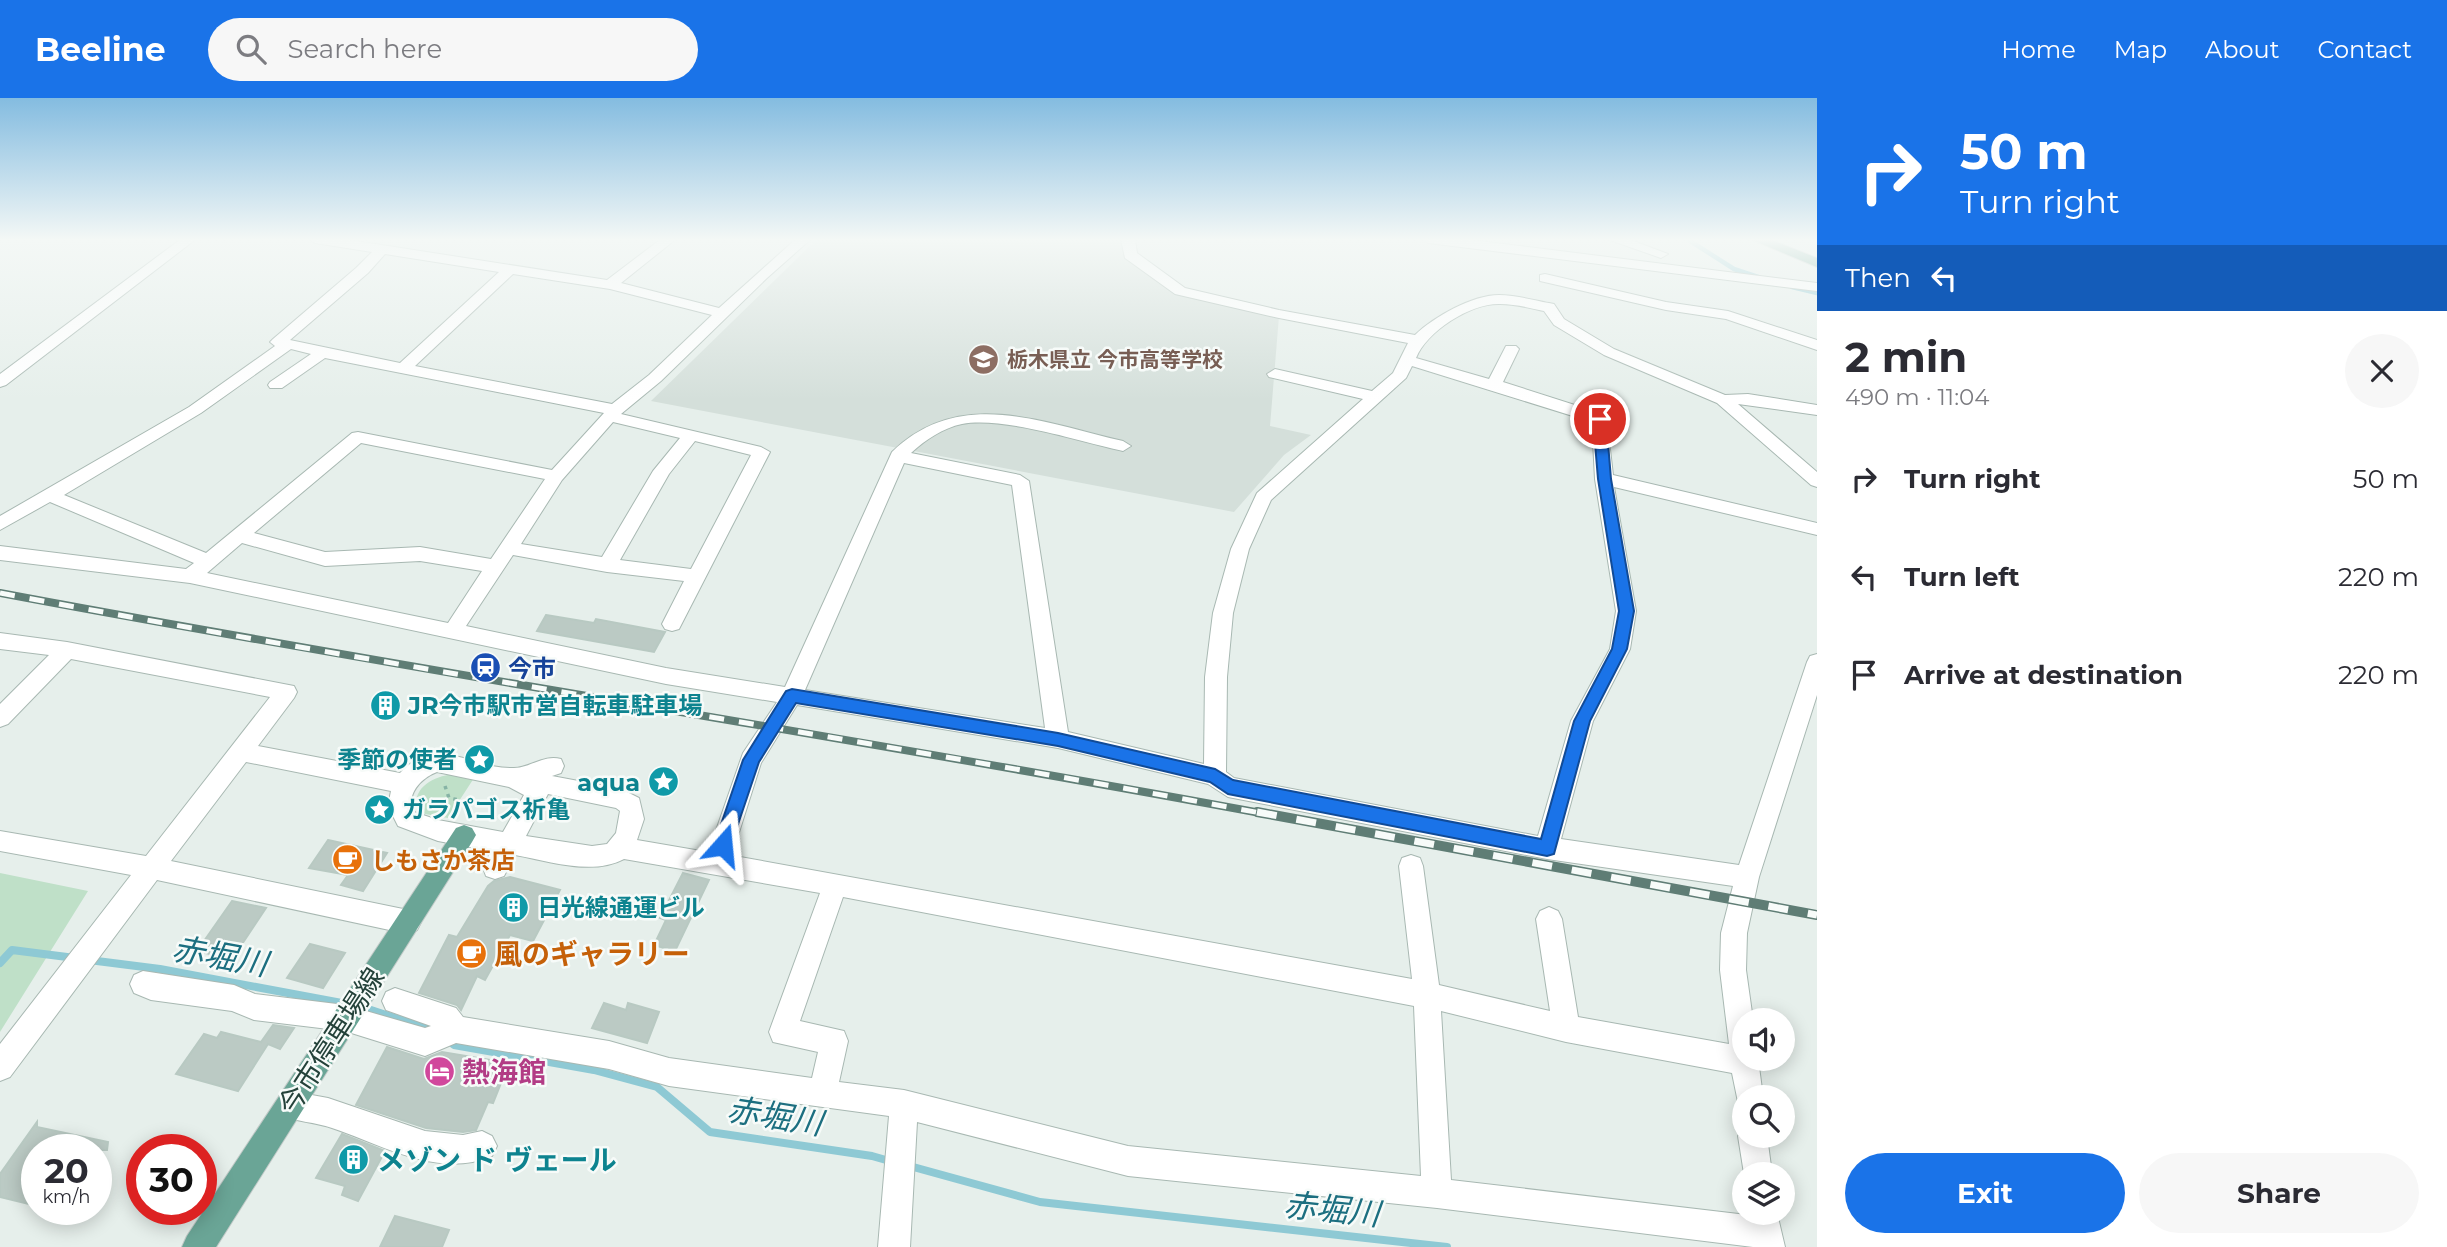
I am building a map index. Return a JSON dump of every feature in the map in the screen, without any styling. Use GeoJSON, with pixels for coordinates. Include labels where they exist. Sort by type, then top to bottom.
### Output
{"type":"FeatureCollection","features":[{"type":"Feature","properties":{"kind":"main road","name":"今市停車場線"},"geometry":{"type":"LineString","coordinates":[[198,1247],[464,835]]}},
{"type":"Feature","properties":{"kind":"street"},"geometry":{"type":"LineString","coordinates":[[0,383],[119,293]]}},
{"type":"Feature","properties":{"kind":"street"},"geometry":{"type":"LineString","coordinates":[[336,293],[278,342],[613,413],[690,436],[761,452],[672,624]]}},
{"type":"Feature","properties":{"kind":"street"},"geometry":{"type":"LineString","coordinates":[[402,370],[484,293]]}},
{"type":"Feature","properties":{"kind":"street"},"geometry":{"type":"LineString","coordinates":[[640,293],[720,313]]}},
{"type":"Feature","properties":{"kind":"street"},"geometry":{"type":"LineString","coordinates":[[452,632],[556,476],[613,413],[743,293]]}},
{"type":"Feature","properties":{"kind":"street"},"geometry":{"type":"LineString","coordinates":[[1191,293],[1279,314],[1417,340]]}},
{"type":"Feature","properties":{"kind":"street"},"geometry":{"type":"LineString","coordinates":[[1547,293],[1549,307],[1559,322],[1609,352],[1723,400],[1817,481]]}},
{"type":"Feature","properties":{"kind":"street"},"geometry":{"type":"LineString","coordinates":[[1608,293],[1666,306],[1728,315],[1817,345]]}},
{"type":"Feature","properties":{"kind":"street"},"geometry":{"type":"LineString","coordinates":[[1215,776],[1217,664],[1223,613],[1240,549],[1263,497],[1401,375],[1417,340],[1454,312],[1498,299],[1549,307]]}},
{"type":"Feature","properties":{"kind":"street"},"geometry":{"type":"LineString","coordinates":[[0,524],[223,393],[288,344]]}},
{"type":"Feature","properties":{"kind":"street"},"geometry":{"type":"LineString","coordinates":[[1494,385],[1511,349]]}},
{"type":"Feature","properties":{"kind":"street"},"geometry":{"type":"LineString","coordinates":[[276,385],[322,353]]}},
{"type":"Feature","properties":{"kind":"street"},"geometry":{"type":"LineString","coordinates":[[1407,360],[1600,419],[1605,479],[1626,611],[1620,649],[1582,721],[1547,848]]}},
{"type":"Feature","properties":{"kind":"street"},"geometry":{"type":"LineString","coordinates":[[1275,374],[1375,397]]}},
{"type":"Feature","properties":{"kind":"street"},"geometry":{"type":"LineString","coordinates":[[1723,400],[1748,399],[1817,410]]}},
{"type":"Feature","properties":{"kind":"street"},"geometry":{"type":"LineString","coordinates":[[706,862],[723,845],[751,760],[792,696],[898,456],[915,438],[965,418],[999,420],[1123,446]]}},
{"type":"Feature","properties":{"kind":"street"},"geometry":{"type":"LineString","coordinates":[[607,565],[662,471],[690,436]]}},
{"type":"Feature","properties":{"kind":"street"},"geometry":{"type":"LineString","coordinates":[[198,568],[358,438],[556,476]]}},
{"type":"Feature","properties":{"kind":"street"},"geometry":{"type":"LineString","coordinates":[[898,456],[1020,481],[1058,739]]}},
{"type":"Feature","properties":{"kind":"street"},"geometry":{"type":"LineString","coordinates":[[1605,479],[1817,529]]}},
{"type":"Feature","properties":{"kind":"street"},"geometry":{"type":"LineString","coordinates":[[51,496],[198,568]]}},
{"type":"Feature","properties":{"kind":"street"},"geometry":{"type":"LineString","coordinates":[[238,535],[325,559],[420,554],[496,567]]}},
{"type":"Feature","properties":{"kind":"street"},"geometry":{"type":"LineString","coordinates":[[509,548],[607,565],[696,576]]}},
{"type":"Feature","properties":{"kind":"street"},"geometry":{"type":"LineString","coordinates":[[0,553],[198,568],[452,632],[666,676],[1058,739],[1215,776],[1228,787],[1547,848],[1748,877]]}},
{"type":"Feature","properties":{"kind":"street"},"geometry":{"type":"LineString","coordinates":[[0,640],[286,692],[0,1067]]}},
{"type":"Feature","properties":{"kind":"street"},"geometry":{"type":"LineString","coordinates":[[3,711],[66,650]]}},
{"type":"Feature","properties":{"kind":"street"},"geometry":{"type":"LineString","coordinates":[[1738,1008],[1733,970],[1734,933],[1748,877],[1817,663]]}},
{"type":"Feature","properties":{"kind":"street"},"geometry":{"type":"LineString","coordinates":[[239,751],[406,784]]}},
{"type":"Feature","properties":{"kind":"street"},"geometry":{"type":"LineString","coordinates":[[437,763],[621,799],[631,806],[633,815],[620,848],[610,855],[592,857],[415,824],[405,818],[401,811],[400,797],[406,784],[419,769],[437,763]]}},
{"type":"Feature","properties":{"kind":"street"},"geometry":{"type":"LineString","coordinates":[[514,778],[553,766]]}},
{"type":"Feature","properties":{"kind":"street"},"geometry":{"type":"LineString","coordinates":[[514,778],[538,793]]}},
{"type":"Feature","properties":{"kind":"street"},"geometry":{"type":"LineString","coordinates":[[472,781],[538,793]]}},
{"type":"Feature","properties":{"kind":"street"},"geometry":{"type":"LineString","coordinates":[[495,868],[538,793]]}},
{"type":"Feature","properties":{"kind":"street"},"geometry":{"type":"LineString","coordinates":[[0,841],[152,868],[408,922]]}},
{"type":"Feature","properties":{"kind":"street"},"geometry":{"type":"LineString","coordinates":[[620,848],[835,884],[1427,995],[1566,1028],[1732,1059]]}},
{"type":"Feature","properties":{"kind":"street"},"geometry":{"type":"LineString","coordinates":[[1411,866],[1427,995],[1437,1193]]}},
{"type":"Feature","properties":{"kind":"street"},"geometry":{"type":"LineString","coordinates":[[823,1092],[834,1041],[783,1032],[835,884]]}},
{"type":"Feature","properties":{"kind":"street"},"geometry":{"type":"LineString","coordinates":[[1549,919],[1566,1028]]}},
{"type":"Feature","properties":{"kind":"street"},"geometry":{"type":"LineString","coordinates":[[143,984],[234,998],[254,1007],[346,1017],[425,1042],[455,1029],[609,1055],[681,1074],[904,1104],[1128,1161],[1765,1231]]}},
{"type":"Feature","properties":{"kind":"street"},"geometry":{"type":"LineString","coordinates":[[396,1001],[446,1017],[455,1029]]}},
{"type":"Feature","properties":{"kind":"street"},"geometry":{"type":"LineString","coordinates":[[894,1247],[904,1104]]}},
{"type":"Feature","properties":{"kind":"street"},"geometry":{"type":"LineString","coordinates":[[290,1105],[330,1112],[407,1140],[441,1148],[457,1150],[482,1146]]}},
{"type":"Feature","properties":{"kind":"path"},"geometry":{"type":"LineString","coordinates":[[444,786],[449,798],[459,800]]}},
{"type":"Feature","properties":{"kind":"shaded area","name":"栃木県立 今市高等学校"},"geometry":{"type":"Polygon","coordinates":[[[762,293],[1185,293],[1279,316],[1270,426],[1311,435],[1284,455],[1234,512],[651,401],[762,293]]]}},
{"type":"Feature","properties":{"kind":"green space"},"geometry":{"type":"Polygon","coordinates":[[[456,774],[474,778],[448,818],[425,814],[416,807],[416,799],[423,787],[441,776],[456,774]]]}},
{"type":"Feature","properties":{"kind":"green space"},"geometry":{"type":"Polygon","coordinates":[[[0,873],[88,891],[0,1032],[0,873]]]}},
{"type":"Feature","properties":{"kind":"building"},"geometry":{"type":"Polygon","coordinates":[[[546,615],[594,623],[596,619],[665,632],[654,652],[537,631],[546,615]]]}},
{"type":"Feature","properties":{"kind":"building","name":"しもさか茶店"},"geometry":{"type":"Polygon","coordinates":[[[328,840],[387,853],[363,891],[341,885],[348,875],[309,868],[328,840]]]}},
{"type":"Feature","properties":{"kind":"building"},"geometry":{"type":"Polygon","coordinates":[[[683,873],[709,880],[675,951],[654,945],[666,920],[660,918],[683,873]]]}},
{"type":"Feature","properties":{"kind":"building"},"geometry":{"type":"Polygon","coordinates":[[[510,877],[560,890],[533,941],[510,935],[485,980],[477,976],[461,1010],[457,1005],[419,993],[449,935],[457,937],[488,886],[494,881],[510,877]]]}},
{"type":"Feature","properties":{"kind":"building"},"geometry":{"type":"Polygon","coordinates":[[[232,901],[266,908],[232,959],[197,951],[232,901]]]}},
{"type":"Feature","properties":{"kind":"building"},"geometry":{"type":"Polygon","coordinates":[[[310,944],[345,953],[323,988],[287,978],[310,944]]]}},
{"type":"Feature","properties":{"kind":"building"},"geometry":{"type":"Polygon","coordinates":[[[604,1003],[626,1010],[628,1003],[659,1012],[647,1043],[592,1028],[604,1003]]]}},
{"type":"Feature","properties":{"kind":"building"},"geometry":{"type":"Polygon","coordinates":[[[273,1025],[294,1028],[280,1049],[268,1044],[238,1091],[176,1074],[204,1034],[217,1038],[221,1032],[261,1042],[273,1025]]]}},
{"type":"Feature","properties":{"kind":"building","name":"熱海館"},"geometry":{"type":"Polygon","coordinates":[[[387,1047],[424,1059],[442,1052],[509,1063],[493,1103],[488,1102],[476,1130],[463,1132],[426,1128],[356,1105],[387,1047]]]}},
{"type":"Feature","properties":{"kind":"building"},"geometry":{"type":"Polygon","coordinates":[[[37,1122],[37,1127],[70,1134],[28,1134],[37,1122]]]}},
{"type":"Feature","properties":{"kind":"building","name":"メゾン ド ヴェール"},"geometry":{"type":"Polygon","coordinates":[[[342,1134],[385,1151],[358,1201],[342,1195],[345,1186],[316,1178],[342,1134]]]}},
{"type":"Feature","properties":{"kind":"building"},"geometry":{"type":"Polygon","coordinates":[[[21,1144],[21,1202],[0,1197],[0,1174],[21,1144]]]}},
{"type":"Feature","properties":{"kind":"building"},"geometry":{"type":"Polygon","coordinates":[[[395,1216],[449,1230],[442,1247],[380,1247],[395,1216]]]}},
{"type":"Feature","properties":{"kind":"waterway","name":"赤堀川"},"geometry":{"type":"LineString","coordinates":[[0,963],[12,950],[75,958]]}},
{"type":"Feature","properties":{"kind":"waterway","name":"赤堀川"},"geometry":{"type":"LineString","coordinates":[[89,960],[160,969],[347,1004]]}},
{"type":"Feature","properties":{"kind":"waterway","name":"赤堀川"},"geometry":{"type":"LineString","coordinates":[[362,1007],[434,1031]]}},
{"type":"Feature","properties":{"kind":"waterway","name":"赤堀川"},"geometry":{"type":"LineString","coordinates":[[449,1041],[454,1045],[594,1070],[657,1087],[710,1132],[872,1156],[893,1162]]}},
{"type":"Feature","properties":{"kind":"waterway","name":"赤堀川"},"geometry":{"type":"LineString","coordinates":[[906,1165],[1040,1202],[1447,1247]]}},
{"type":"Feature","properties":{"kind":"railway"},"geometry":{"type":"LineString","coordinates":[[0,593],[1266,814]]}},
{"type":"Feature","properties":{"kind":"railway"},"geometry":{"type":"LineString","coordinates":[[1257,812],[1817,915]]}},
{"type":"Feature","properties":{"kind":"place","name":"栃木県立 今市高等学校"},"geometry":{"type":"Point","coordinates":[984,359]}},
{"type":"Feature","properties":{"kind":"place","name":"今市"},"geometry":{"type":"Point","coordinates":[485,668]}},
{"type":"Feature","properties":{"kind":"place","name":"JR今市駅市営自転車駐車場"},"geometry":{"type":"Point","coordinates":[385,705]}},
{"type":"Feature","properties":{"kind":"place","name":"季節の使者"},"geometry":{"type":"Point","coordinates":[480,759]}},
{"type":"Feature","properties":{"kind":"place","name":"aqua"},"geometry":{"type":"Point","coordinates":[663,782]}},
{"type":"Feature","properties":{"kind":"place","name":"ガラパゴス祈亀"},"geometry":{"type":"Point","coordinates":[379,809]}},
{"type":"Feature","properties":{"kind":"place","name":"しもさか茶店"},"geometry":{"type":"Point","coordinates":[348,860]}},
{"type":"Feature","properties":{"kind":"place","name":"日光線通運ビル"},"geometry":{"type":"Point","coordinates":[514,907]}},
{"type":"Feature","properties":{"kind":"place","name":"風のギャラリー"},"geometry":{"type":"Point","coordinates":[471,954]}},
{"type":"Feature","properties":{"kind":"place","name":"熱海館"},"geometry":{"type":"Point","coordinates":[439,1072]}},
{"type":"Feature","properties":{"kind":"place","name":"メゾン ド ヴェール"},"geometry":{"type":"Point","coordinates":[354,1160]}},
{"type":"Feature","properties":{"kind":"route"},"geometry":{"type":"LineString","coordinates":[[723,845],[751,760],[792,696],[1058,739],[1215,776],[1228,787],[1547,848],[1582,721],[1620,649],[1626,611],[1605,479],[1600,419]]}}]}
